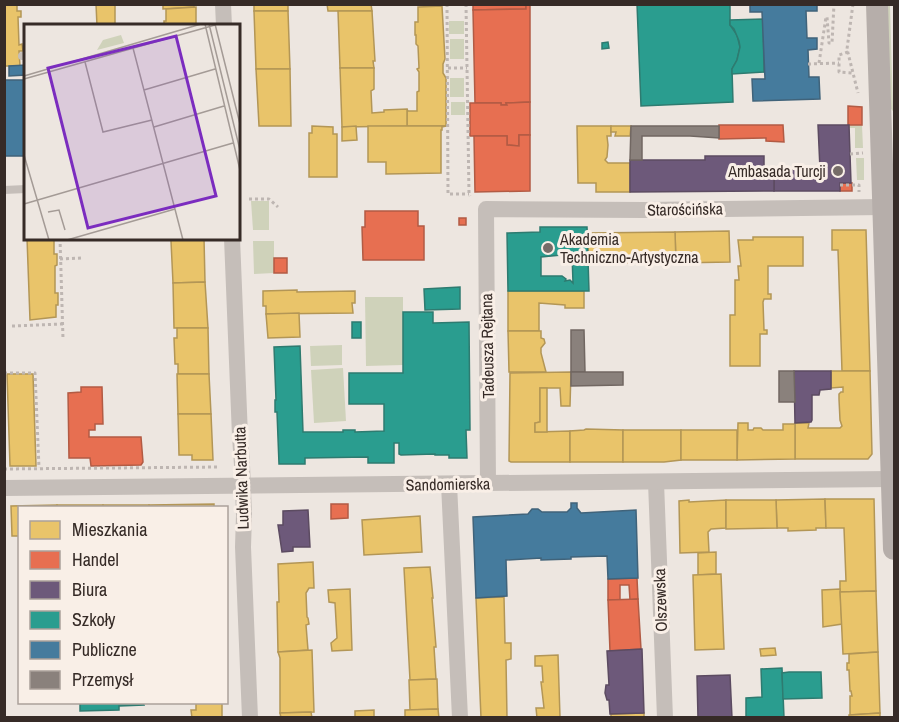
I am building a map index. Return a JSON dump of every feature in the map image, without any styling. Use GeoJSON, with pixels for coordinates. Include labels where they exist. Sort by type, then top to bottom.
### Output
{"type":"FeatureCollection","features":[{"type":"Feature","properties":{"kind":"street"},"geometry":{"type":"LineString","coordinates":[[223,4],[224,24]]}},
{"type":"Feature","properties":{"kind":"street"},"geometry":{"type":"LineString","coordinates":[[877,4],[884,120],[883,207],[890,273],[894,549]]}},
{"type":"Feature","properties":{"kind":"street","name":"Starościńska"},"geometry":{"type":"LineString","coordinates":[[486,208],[644,210],[883,207]]}},
{"type":"Feature","properties":{"kind":"street","name":"Tadeusza Rejtana"},"geometry":{"type":"LineString","coordinates":[[486,208],[488,483]]}},
{"type":"Feature","properties":{"kind":"street","name":"Ludwika Narbutta"},"geometry":{"type":"LineString","coordinates":[[232,240],[250,717]]}},
{"type":"Feature","properties":{"kind":"street","name":"Sandomierska"},"geometry":{"type":"LineString","coordinates":[[4,488],[892,479]]}},
{"type":"Feature","properties":{"kind":"street","name":"Olszewska"},"geometry":{"type":"LineString","coordinates":[[656,482],[665,717]]}},
{"type":"Feature","properties":{"kind":"street"},"geometry":{"type":"LineString","coordinates":[[449,484],[460,717]]}},
{"type":"Feature","properties":{"kind":"lane"},"geometry":{"type":"LineString","coordinates":[[4,189],[24,189]]}},
{"type":"Feature","properties":{"kind":"path"},"geometry":{"type":"LineString","coordinates":[[447,4],[448,194],[470,195],[466,4]]}},
{"type":"Feature","properties":{"kind":"path"},"geometry":{"type":"LineString","coordinates":[[819,63],[826,16],[829,43],[832,43],[834,4]]}},
{"type":"Feature","properties":{"kind":"path"},"geometry":{"type":"LineString","coordinates":[[853,4],[847,49],[858,93]]}},
{"type":"Feature","properties":{"kind":"path"},"geometry":{"type":"LineString","coordinates":[[848,52],[839,55],[839,72],[853,73]]}},
{"type":"Feature","properties":{"kind":"path"},"geometry":{"type":"LineString","coordinates":[[808,64],[839,63]]}},
{"type":"Feature","properties":{"kind":"path"},"geometry":{"type":"LineString","coordinates":[[448,68],[468,68]]}},
{"type":"Feature","properties":{"kind":"path"},"geometry":{"type":"LineString","coordinates":[[850,154],[857,153]]}},
{"type":"Feature","properties":{"kind":"path"},"geometry":{"type":"LineString","coordinates":[[840,185],[860,184],[860,194]]}},
{"type":"Feature","properties":{"kind":"path"},"geometry":{"type":"LineString","coordinates":[[249,199],[270,199],[278,207]]}},
{"type":"Feature","properties":{"kind":"path"},"geometry":{"type":"LineString","coordinates":[[60,240],[63,339]]}},
{"type":"Feature","properties":{"kind":"path"},"geometry":{"type":"LineString","coordinates":[[60,259],[81,258]]}},
{"type":"Feature","properties":{"kind":"path"},"geometry":{"type":"LineString","coordinates":[[12,327],[63,324]]}},
{"type":"Feature","properties":{"kind":"path"},"geometry":{"type":"LineString","coordinates":[[4,373],[35,373],[39,468]]}},
{"type":"Feature","properties":{"kind":"path"},"geometry":{"type":"LineString","coordinates":[[4,469],[220,467]]}},
{"type":"Feature","properties":{"kind":"green space"},"geometry":{"type":"Polygon","coordinates":[[[886,5],[890,5],[893,111],[891,109],[886,5]]]}},
{"type":"Feature","properties":{"kind":"green space"},"geometry":{"type":"Polygon","coordinates":[[[449,21],[464,21],[464,34],[449,34],[449,21]]]}},
{"type":"Feature","properties":{"kind":"green space"},"geometry":{"type":"Polygon","coordinates":[[[450,39],[464,39],[464,59],[450,59],[450,39]]]}},
{"type":"Feature","properties":{"kind":"green space"},"geometry":{"type":"Polygon","coordinates":[[[450,78],[464,78],[464,97],[450,97],[450,78]]]}},
{"type":"Feature","properties":{"kind":"green space"},"geometry":{"type":"Polygon","coordinates":[[[451,102],[465,102],[465,115],[451,115],[451,102]]]}},
{"type":"Feature","properties":{"kind":"green space"},"geometry":{"type":"Polygon","coordinates":[[[849,125],[862,125],[863,148],[855,148],[855,128],[849,128],[849,125]]]}},
{"type":"Feature","properties":{"kind":"green space"},"geometry":{"type":"Polygon","coordinates":[[[856,158],[864,158],[864,180],[857,180],[856,158]]]}},
{"type":"Feature","properties":{"kind":"green space"},"geometry":{"type":"Polygon","coordinates":[[[251,201],[269,201],[269,230],[253,230],[251,201]]]}},
{"type":"Feature","properties":{"kind":"green space"},"geometry":{"type":"Polygon","coordinates":[[[253,241],[274,241],[274,273],[254,274],[253,241]]]}},
{"type":"Feature","properties":{"kind":"green space"},"geometry":{"type":"Polygon","coordinates":[[[365,297],[403,297],[403,365],[366,366],[365,297]]]}},
{"type":"Feature","properties":{"kind":"green space"},"geometry":{"type":"Polygon","coordinates":[[[342,345],[342,365],[311,366],[310,346],[342,345]]]}},
{"type":"Feature","properties":{"kind":"green space"},"geometry":{"type":"Polygon","coordinates":[[[343,368],[346,421],[314,423],[311,370],[343,368]]]}},
{"type":"Feature","properties":{"kind":"building: Mieszkania"},"geometry":{"type":"Polygon","coordinates":[[[4,4],[17,4],[17,11],[21,11],[21,17],[18,17],[19,45],[22,44],[23,51],[19,51],[20,66],[4,66],[4,4]]]}},
{"type":"Feature","properties":{"kind":"building: Mieszkania"},"geometry":{"type":"Polygon","coordinates":[[[96,4],[115,4],[115,24],[97,24],[96,4]]]}},
{"type":"Feature","properties":{"kind":"building: Mieszkania"},"geometry":{"type":"Polygon","coordinates":[[[163,4],[194,4],[194,7],[163,9],[163,4]]]}},
{"type":"Feature","properties":{"kind":"building: Mieszkania"},"geometry":{"type":"Polygon","coordinates":[[[254,4],[288,4],[288,11],[254,11],[254,4]]]}},
{"type":"Feature","properties":{"kind":"building: Mieszkania"},"geometry":{"type":"Polygon","coordinates":[[[327,4],[371,4],[372,11],[328,11],[327,4]]]}},
{"type":"Feature","properties":{"kind":"building: Mieszkania"},"geometry":{"type":"Polygon","coordinates":[[[442,6],[446,126],[407,126],[407,109],[417,111],[417,92],[419,91],[418,46],[415,35],[418,7],[442,6]]]}},
{"type":"Feature","properties":{"kind":"building: Mieszkania"},"geometry":{"type":"Polygon","coordinates":[[[196,7],[196,24],[164,24],[166,9],[196,7]]]}},
{"type":"Feature","properties":{"kind":"building: Mieszkania"},"geometry":{"type":"Polygon","coordinates":[[[254,11],[288,11],[290,69],[256,69],[254,11]]]}},
{"type":"Feature","properties":{"kind":"building: Mieszkania"},"geometry":{"type":"Polygon","coordinates":[[[338,11],[372,11],[374,68],[340,68],[338,11]]]}},
{"type":"Feature","properties":{"kind":"building: Mieszkania"},"geometry":{"type":"Polygon","coordinates":[[[340,68],[374,68],[374,89],[371,91],[372,113],[407,109],[407,126],[342,127],[340,68]]]}},
{"type":"Feature","properties":{"kind":"building: Mieszkania"},"geometry":{"type":"Polygon","coordinates":[[[256,69],[290,69],[291,126],[259,126],[256,69]]]}},
{"type":"Feature","properties":{"kind":"building: Mieszkania"},"geometry":{"type":"Polygon","coordinates":[[[312,126],[333,127],[333,134],[337,134],[337,177],[309,177],[309,133],[312,133],[312,126]]]}},
{"type":"Feature","properties":{"kind":"building: Mieszkania"},"geometry":{"type":"Polygon","coordinates":[[[356,126],[357,140],[342,141],[342,127],[356,126]]]}},
{"type":"Feature","properties":{"kind":"building: Mieszkania"},"geometry":{"type":"Polygon","coordinates":[[[368,126],[446,126],[441,130],[441,173],[386,174],[386,162],[368,162],[368,126]]]}},
{"type":"Feature","properties":{"kind":"building: Mieszkania"},"geometry":{"type":"Polygon","coordinates":[[[577,126],[611,126],[611,136],[607,136],[605,160],[608,163],[630,163],[630,192],[596,192],[596,183],[578,183],[577,126]]]}},
{"type":"Feature","properties":{"kind":"building: Mieszkania"},"geometry":{"type":"Polygon","coordinates":[[[611,126],[631,126],[630,136],[615,136],[616,132],[611,132],[611,126]]]}},
{"type":"Feature","properties":{"kind":"building: Mieszkania"},"geometry":{"type":"Polygon","coordinates":[[[832,230],[866,230],[870,371],[842,371],[838,250],[832,250],[832,230]]]}},
{"type":"Feature","properties":{"kind":"building: Mieszkania"},"geometry":{"type":"Polygon","coordinates":[[[729,231],[730,262],[676,263],[675,232],[729,231]]]}},
{"type":"Feature","properties":{"kind":"building: Mieszkania"},"geometry":{"type":"Polygon","coordinates":[[[675,232],[676,263],[588,263],[588,233],[675,232]]]}},
{"type":"Feature","properties":{"kind":"building: Mieszkania"},"geometry":{"type":"Polygon","coordinates":[[[753,237],[803,237],[803,266],[768,266],[768,294],[771,294],[771,299],[764,299],[763,302],[764,330],[767,330],[767,334],[760,334],[760,366],[730,366],[730,315],[735,315],[735,280],[739,280],[738,266],[741,266],[738,240],[753,240],[753,237]]]}},
{"type":"Feature","properties":{"kind":"building: Mieszkania"},"geometry":{"type":"Polygon","coordinates":[[[27,240],[54,240],[54,254],[57,254],[55,293],[58,293],[58,305],[56,305],[56,317],[30,320],[27,240]]]}},
{"type":"Feature","properties":{"kind":"building: Mieszkania"},"geometry":{"type":"Polygon","coordinates":[[[204,240],[205,282],[173,283],[171,241],[204,240]]]}},
{"type":"Feature","properties":{"kind":"building: Mieszkania"},"geometry":{"type":"Polygon","coordinates":[[[205,282],[208,328],[174,328],[173,283],[205,282]]]}},
{"type":"Feature","properties":{"kind":"building: Mieszkania"},"geometry":{"type":"Polygon","coordinates":[[[297,290],[297,292],[355,291],[355,303],[352,303],[353,313],[266,314],[266,306],[263,306],[263,291],[297,290]]]}},
{"type":"Feature","properties":{"kind":"building: Mieszkania"},"geometry":{"type":"Polygon","coordinates":[[[508,291],[584,291],[584,308],[565,308],[565,305],[539,303],[539,331],[508,331],[508,291]]]}},
{"type":"Feature","properties":{"kind":"building: Mieszkania"},"geometry":{"type":"Polygon","coordinates":[[[299,313],[300,337],[268,338],[266,314],[299,313]]]}},
{"type":"Feature","properties":{"kind":"building: Mieszkania"},"geometry":{"type":"Polygon","coordinates":[[[177,328],[208,328],[209,374],[178,374],[178,364],[175,364],[174,338],[177,338],[177,328]]]}},
{"type":"Feature","properties":{"kind":"building: Mieszkania"},"geometry":{"type":"Polygon","coordinates":[[[508,331],[541,331],[541,338],[545,343],[541,348],[541,353],[546,372],[509,372],[508,331]]]}},
{"type":"Feature","properties":{"kind":"building: Mieszkania"},"geometry":{"type":"Polygon","coordinates":[[[831,371],[870,371],[872,454],[868,459],[795,459],[795,423],[809,423],[808,428],[840,428],[842,426],[839,394],[843,392],[843,387],[831,388],[831,371]]]}},
{"type":"Feature","properties":{"kind":"building: Mieszkania"},"geometry":{"type":"Polygon","coordinates":[[[571,372],[570,406],[561,406],[560,388],[540,388],[540,422],[535,423],[535,432],[570,431],[570,462],[509,461],[510,373],[571,372]]]}},
{"type":"Feature","properties":{"kind":"building: Mieszkania"},"geometry":{"type":"Polygon","coordinates":[[[7,374],[33,374],[36,466],[10,466],[7,374]]]}},
{"type":"Feature","properties":{"kind":"building: Mieszkania"},"geometry":{"type":"Polygon","coordinates":[[[177,374],[209,374],[211,414],[178,414],[177,374]]]}},
{"type":"Feature","properties":{"kind":"building: Mieszkania"},"geometry":{"type":"Polygon","coordinates":[[[540,388],[547,388],[547,432],[535,432],[535,423],[540,422],[540,388]]]}},
{"type":"Feature","properties":{"kind":"building: Mieszkania"},"geometry":{"type":"Polygon","coordinates":[[[178,414],[211,414],[213,460],[192,460],[192,455],[179,455],[178,414]]]}},
{"type":"Feature","properties":{"kind":"building: Mieszkania"},"geometry":{"type":"Polygon","coordinates":[[[738,423],[748,423],[748,430],[761,428],[763,430],[783,430],[783,424],[795,424],[795,459],[737,460],[738,423]]]}},
{"type":"Feature","properties":{"kind":"building: Mieszkania"},"geometry":{"type":"Polygon","coordinates":[[[623,430],[623,462],[570,462],[570,431],[623,430]]]}},
{"type":"Feature","properties":{"kind":"building: Mieszkania"},"geometry":{"type":"Polygon","coordinates":[[[623,430],[681,430],[681,460],[623,462],[623,430]]]}},
{"type":"Feature","properties":{"kind":"building: Mieszkania"},"geometry":{"type":"Polygon","coordinates":[[[681,430],[737,430],[737,460],[681,460],[681,430]]]}},
{"type":"Feature","properties":{"kind":"building: Mieszkania"},"geometry":{"type":"Polygon","coordinates":[[[825,499],[826,528],[788,531],[788,528],[777,528],[776,500],[825,499]]]}},
{"type":"Feature","properties":{"kind":"building: Mieszkania"},"geometry":{"type":"Polygon","coordinates":[[[825,499],[874,499],[876,591],[840,592],[840,581],[846,581],[844,528],[826,528],[825,499]]]}},
{"type":"Feature","properties":{"kind":"building: Mieszkania"},"geometry":{"type":"Polygon","coordinates":[[[689,500],[689,502],[726,500],[726,528],[711,529],[708,532],[709,552],[680,553],[679,501],[689,500]]]}},
{"type":"Feature","properties":{"kind":"building: Mieszkania"},"geometry":{"type":"Polygon","coordinates":[[[726,500],[776,500],[777,528],[726,529],[726,500]]]}},
{"type":"Feature","properties":{"kind":"building: Mieszkania"},"geometry":{"type":"Polygon","coordinates":[[[214,504],[214,506],[149,506],[214,504]]]}},
{"type":"Feature","properties":{"kind":"building: Mieszkania"},"geometry":{"type":"Polygon","coordinates":[[[57,505],[103,505],[103,506],[57,505]]]}},
{"type":"Feature","properties":{"kind":"building: Mieszkania"},"geometry":{"type":"Polygon","coordinates":[[[57,505],[18,506],[18,536],[12,536],[11,506],[57,505]]]}},
{"type":"Feature","properties":{"kind":"building: Mieszkania"},"geometry":{"type":"Polygon","coordinates":[[[103,505],[149,505],[149,506],[103,505]]]}},
{"type":"Feature","properties":{"kind":"building: Mieszkania"},"geometry":{"type":"Polygon","coordinates":[[[420,516],[422,552],[364,555],[362,520],[420,516]]]}},
{"type":"Feature","properties":{"kind":"building: Mieszkania"},"geometry":{"type":"Polygon","coordinates":[[[716,552],[716,574],[698,575],[698,553],[716,552]]]}},
{"type":"Feature","properties":{"kind":"building: Mieszkania"},"geometry":{"type":"Polygon","coordinates":[[[313,562],[314,588],[309,588],[306,593],[309,624],[306,625],[308,650],[278,652],[278,564],[313,562]]]}},
{"type":"Feature","properties":{"kind":"building: Mieszkania"},"geometry":{"type":"Polygon","coordinates":[[[430,567],[436,679],[410,680],[404,568],[430,567]]]}},
{"type":"Feature","properties":{"kind":"building: Mieszkania"},"geometry":{"type":"Polygon","coordinates":[[[721,574],[724,649],[695,650],[693,575],[721,574]]]}},
{"type":"Feature","properties":{"kind":"building: Mieszkania"},"geometry":{"type":"Polygon","coordinates":[[[350,589],[352,650],[332,651],[331,643],[337,638],[335,603],[329,602],[328,590],[350,589]]]}},
{"type":"Feature","properties":{"kind":"building: Mieszkania"},"geometry":{"type":"Polygon","coordinates":[[[840,589],[842,624],[823,627],[822,590],[840,589]]]}},
{"type":"Feature","properties":{"kind":"building: Mieszkania"},"geometry":{"type":"Polygon","coordinates":[[[876,591],[878,652],[843,654],[840,592],[876,591]]]}},
{"type":"Feature","properties":{"kind":"building: Mieszkania"},"geometry":{"type":"Polygon","coordinates":[[[504,597],[505,643],[511,643],[511,659],[506,660],[507,718],[481,718],[476,598],[504,597]]]}},
{"type":"Feature","properties":{"kind":"building: Mieszkania"},"geometry":{"type":"Polygon","coordinates":[[[775,648],[776,655],[761,656],[760,649],[775,648]]]}},
{"type":"Feature","properties":{"kind":"building: Mieszkania"},"geometry":{"type":"Polygon","coordinates":[[[312,650],[314,712],[280,713],[280,658],[278,652],[312,650]]]}},
{"type":"Feature","properties":{"kind":"building: Mieszkania"},"geometry":{"type":"Polygon","coordinates":[[[878,652],[880,713],[850,715],[850,696],[852,696],[849,670],[847,670],[849,654],[878,652]]]}},
{"type":"Feature","properties":{"kind":"building: Mieszkania"},"geometry":{"type":"Polygon","coordinates":[[[558,655],[560,717],[537,718],[536,708],[544,708],[542,666],[535,666],[535,656],[558,655]]]}},
{"type":"Feature","properties":{"kind":"building: Mieszkania"},"geometry":{"type":"Polygon","coordinates":[[[437,679],[438,709],[410,710],[409,680],[437,679]]]}},
{"type":"Feature","properties":{"kind":"building: Mieszkania"},"geometry":{"type":"Polygon","coordinates":[[[196,704],[222,704],[222,718],[192,718],[191,710],[196,710],[196,704]]]}},
{"type":"Feature","properties":{"kind":"building: Mieszkania"},"geometry":{"type":"Polygon","coordinates":[[[438,709],[439,718],[405,718],[405,710],[438,709]]]}},
{"type":"Feature","properties":{"kind":"building: Mieszkania"},"geometry":{"type":"Polygon","coordinates":[[[374,710],[374,718],[355,718],[355,711],[374,710]]]}},
{"type":"Feature","properties":{"kind":"building: Mieszkania"},"geometry":{"type":"Polygon","coordinates":[[[311,712],[312,718],[281,718],[280,713],[311,712]]]}},
{"type":"Feature","properties":{"kind":"building: Mieszkania"},"geometry":{"type":"Polygon","coordinates":[[[644,713],[644,718],[611,718],[611,714],[644,713]]]}},
{"type":"Feature","properties":{"kind":"building: Mieszkania"},"geometry":{"type":"Polygon","coordinates":[[[880,713],[880,718],[849,718],[849,715],[880,713]]]}},
{"type":"Feature","properties":{"kind":"building: Handel"},"geometry":{"type":"Polygon","coordinates":[[[473,4],[526,4],[526,9],[473,10],[473,4]]]}},
{"type":"Feature","properties":{"kind":"building: Handel"},"geometry":{"type":"Polygon","coordinates":[[[526,4],[530,4],[530,102],[506,103],[507,105],[475,103],[473,10],[526,9],[526,4]]]}},
{"type":"Feature","properties":{"kind":"building: Handel"},"geometry":{"type":"Polygon","coordinates":[[[530,102],[530,135],[519,135],[519,146],[507,145],[507,136],[470,136],[470,103],[507,105],[506,103],[530,102]]]}},
{"type":"Feature","properties":{"kind":"building: Handel"},"geometry":{"type":"Polygon","coordinates":[[[848,106],[862,107],[862,125],[848,125],[848,106]]]}},
{"type":"Feature","properties":{"kind":"building: Handel"},"geometry":{"type":"Polygon","coordinates":[[[719,125],[783,125],[784,142],[766,141],[766,138],[719,139],[719,125]]]}},
{"type":"Feature","properties":{"kind":"building: Handel"},"geometry":{"type":"Polygon","coordinates":[[[519,135],[530,135],[530,191],[475,192],[474,136],[507,136],[507,145],[519,146],[519,135]]]}},
{"type":"Feature","properties":{"kind":"building: Handel"},"geometry":{"type":"Polygon","coordinates":[[[840,183],[852,183],[852,191],[840,191],[840,183]]]}},
{"type":"Feature","properties":{"kind":"building: Handel"},"geometry":{"type":"Polygon","coordinates":[[[365,211],[418,211],[418,226],[424,226],[424,260],[363,260],[362,227],[365,227],[365,211]]]}},
{"type":"Feature","properties":{"kind":"building: Handel"},"geometry":{"type":"Polygon","coordinates":[[[459,218],[466,218],[466,225],[459,225],[459,218]]]}},
{"type":"Feature","properties":{"kind":"building: Handel"},"geometry":{"type":"Polygon","coordinates":[[[274,258],[287,258],[287,273],[274,273],[274,258]]]}},
{"type":"Feature","properties":{"kind":"building: Handel"},"geometry":{"type":"Polygon","coordinates":[[[81,387],[102,387],[103,424],[95,424],[95,430],[89,430],[89,437],[141,437],[143,462],[141,465],[91,466],[90,458],[69,458],[68,393],[81,392],[81,387]]]}},
{"type":"Feature","properties":{"kind":"building: Handel"},"geometry":{"type":"Polygon","coordinates":[[[331,504],[348,504],[348,518],[331,519],[331,504]]]}},
{"type":"Feature","properties":{"kind":"building: Handel"},"geometry":{"type":"Polygon","coordinates":[[[637,578],[638,599],[630,600],[629,585],[620,585],[620,600],[608,600],[608,579],[637,578]]]}},
{"type":"Feature","properties":{"kind":"building: Handel"},"geometry":{"type":"Polygon","coordinates":[[[638,599],[641,649],[610,651],[608,600],[638,599]]]}},
{"type":"Feature","properties":{"kind":"building: Biura"},"geometry":{"type":"Polygon","coordinates":[[[818,125],[849,125],[851,183],[840,183],[840,191],[774,191],[774,170],[820,169],[818,125]]]}},
{"type":"Feature","properties":{"kind":"building: Biura"},"geometry":{"type":"Polygon","coordinates":[[[705,156],[764,156],[764,171],[774,171],[774,191],[630,192],[630,160],[705,160],[705,156]]]}},
{"type":"Feature","properties":{"kind":"building: Biura"},"geometry":{"type":"Polygon","coordinates":[[[794,371],[831,371],[831,389],[820,390],[819,395],[812,395],[811,422],[795,423],[794,371]]]}},
{"type":"Feature","properties":{"kind":"building: Biura"},"geometry":{"type":"Polygon","coordinates":[[[308,510],[310,547],[293,547],[293,551],[282,552],[278,525],[283,525],[283,511],[308,510]]]}},
{"type":"Feature","properties":{"kind":"building: Biura"},"geometry":{"type":"Polygon","coordinates":[[[642,649],[644,713],[610,714],[609,700],[605,693],[606,685],[609,685],[607,651],[642,649]]]}},
{"type":"Feature","properties":{"kind":"building: Biura"},"geometry":{"type":"Polygon","coordinates":[[[730,675],[732,718],[698,718],[697,676],[730,675]]]}},
{"type":"Feature","properties":{"kind":"building: Szkoły"},"geometry":{"type":"Polygon","coordinates":[[[637,4],[730,4],[730,25],[737,35],[740,47],[732,69],[733,102],[641,106],[637,4]]]}},
{"type":"Feature","properties":{"kind":"building: Szkoły"},"geometry":{"type":"Polygon","coordinates":[[[763,19],[764,72],[732,74],[740,47],[730,20],[763,19]]]}},
{"type":"Feature","properties":{"kind":"building: Szkoły"},"geometry":{"type":"Polygon","coordinates":[[[608,42],[609,48],[602,49],[602,43],[608,42]]]}},
{"type":"Feature","properties":{"kind":"building: Szkoły","name":"Akademia Techniczno-Artystyczna"},"geometry":{"type":"Polygon","coordinates":[[[540,227],[587,227],[589,291],[508,291],[507,233],[540,232],[540,227]],[[572,254],[541,257],[541,276],[562,276],[566,279],[565,281],[570,280],[573,283],[572,254]]]}},
{"type":"Feature","properties":{"kind":"building: Szkoły"},"geometry":{"type":"Polygon","coordinates":[[[460,287],[460,309],[425,310],[424,289],[460,287]]]}},
{"type":"Feature","properties":{"kind":"building: Szkoły"},"geometry":{"type":"Polygon","coordinates":[[[403,312],[433,312],[433,323],[469,322],[470,430],[466,430],[467,458],[449,458],[449,455],[435,454],[401,455],[399,454],[399,443],[394,443],[394,463],[368,463],[368,457],[305,458],[305,464],[279,464],[274,347],[300,346],[303,432],[384,431],[384,404],[349,404],[349,373],[403,373],[403,312]]]}},
{"type":"Feature","properties":{"kind":"building: Szkoły"},"geometry":{"type":"Polygon","coordinates":[[[352,322],[361,322],[361,338],[352,338],[352,322]]]}},
{"type":"Feature","properties":{"kind":"building: Szkoły"},"geometry":{"type":"Polygon","coordinates":[[[782,668],[784,718],[746,717],[746,698],[762,697],[761,669],[782,668]]]}},
{"type":"Feature","properties":{"kind":"building: Szkoły"},"geometry":{"type":"Polygon","coordinates":[[[821,672],[822,698],[783,699],[782,673],[821,672]]]}},
{"type":"Feature","properties":{"kind":"building: Szkoły"},"geometry":{"type":"Polygon","coordinates":[[[80,704],[144,705],[119,706],[119,710],[80,711],[80,704]]]}},
{"type":"Feature","properties":{"kind":"building: Publiczne"},"geometry":{"type":"Polygon","coordinates":[[[750,4],[817,4],[817,11],[806,11],[807,38],[817,38],[817,49],[808,50],[809,77],[819,77],[820,99],[753,101],[752,79],[765,79],[762,12],[750,12],[750,4]]]}},
{"type":"Feature","properties":{"kind":"building: Publiczne"},"geometry":{"type":"Polygon","coordinates":[[[24,65],[24,75],[9,76],[9,66],[24,65]]]}},
{"type":"Feature","properties":{"kind":"building: Publiczne"},"geometry":{"type":"Polygon","coordinates":[[[4,80],[24,80],[24,156],[4,156],[4,80]]]}},
{"type":"Feature","properties":{"kind":"building: Publiczne"},"geometry":{"type":"Polygon","coordinates":[[[571,503],[577,503],[577,508],[581,513],[636,510],[638,578],[608,579],[607,556],[506,560],[507,596],[476,598],[473,517],[528,514],[532,509],[542,512],[567,512],[571,508],[571,503]]]}},
{"type":"Feature","properties":{"kind":"building: Przemysł"},"geometry":{"type":"Polygon","coordinates":[[[631,126],[719,126],[719,138],[642,136],[642,160],[630,160],[631,126]]]}},
{"type":"Feature","properties":{"kind":"building: Przemysł"},"geometry":{"type":"Polygon","coordinates":[[[571,330],[584,330],[585,372],[571,372],[571,330]]]}},
{"type":"Feature","properties":{"kind":"building: Przemysł"},"geometry":{"type":"Polygon","coordinates":[[[779,371],[794,371],[795,402],[779,402],[779,371]]]}},
{"type":"Feature","properties":{"kind":"building: Przemysł"},"geometry":{"type":"Polygon","coordinates":[[[571,372],[623,372],[623,385],[571,386],[571,372]]]}},
{"type":"Feature","properties":{"kind":"tram line"},"geometry":{"type":"LineString","coordinates":[[894,4],[894,34]]}},
{"type":"Feature","properties":{"kind":"place","name":"Ambasada Turcji"},"geometry":{"type":"Point","coordinates":[838,171]}},
{"type":"Feature","properties":{"kind":"place","name":"Akademia Techniczno-Artystyczna"},"geometry":{"type":"Point","coordinates":[548,248]}}]}
